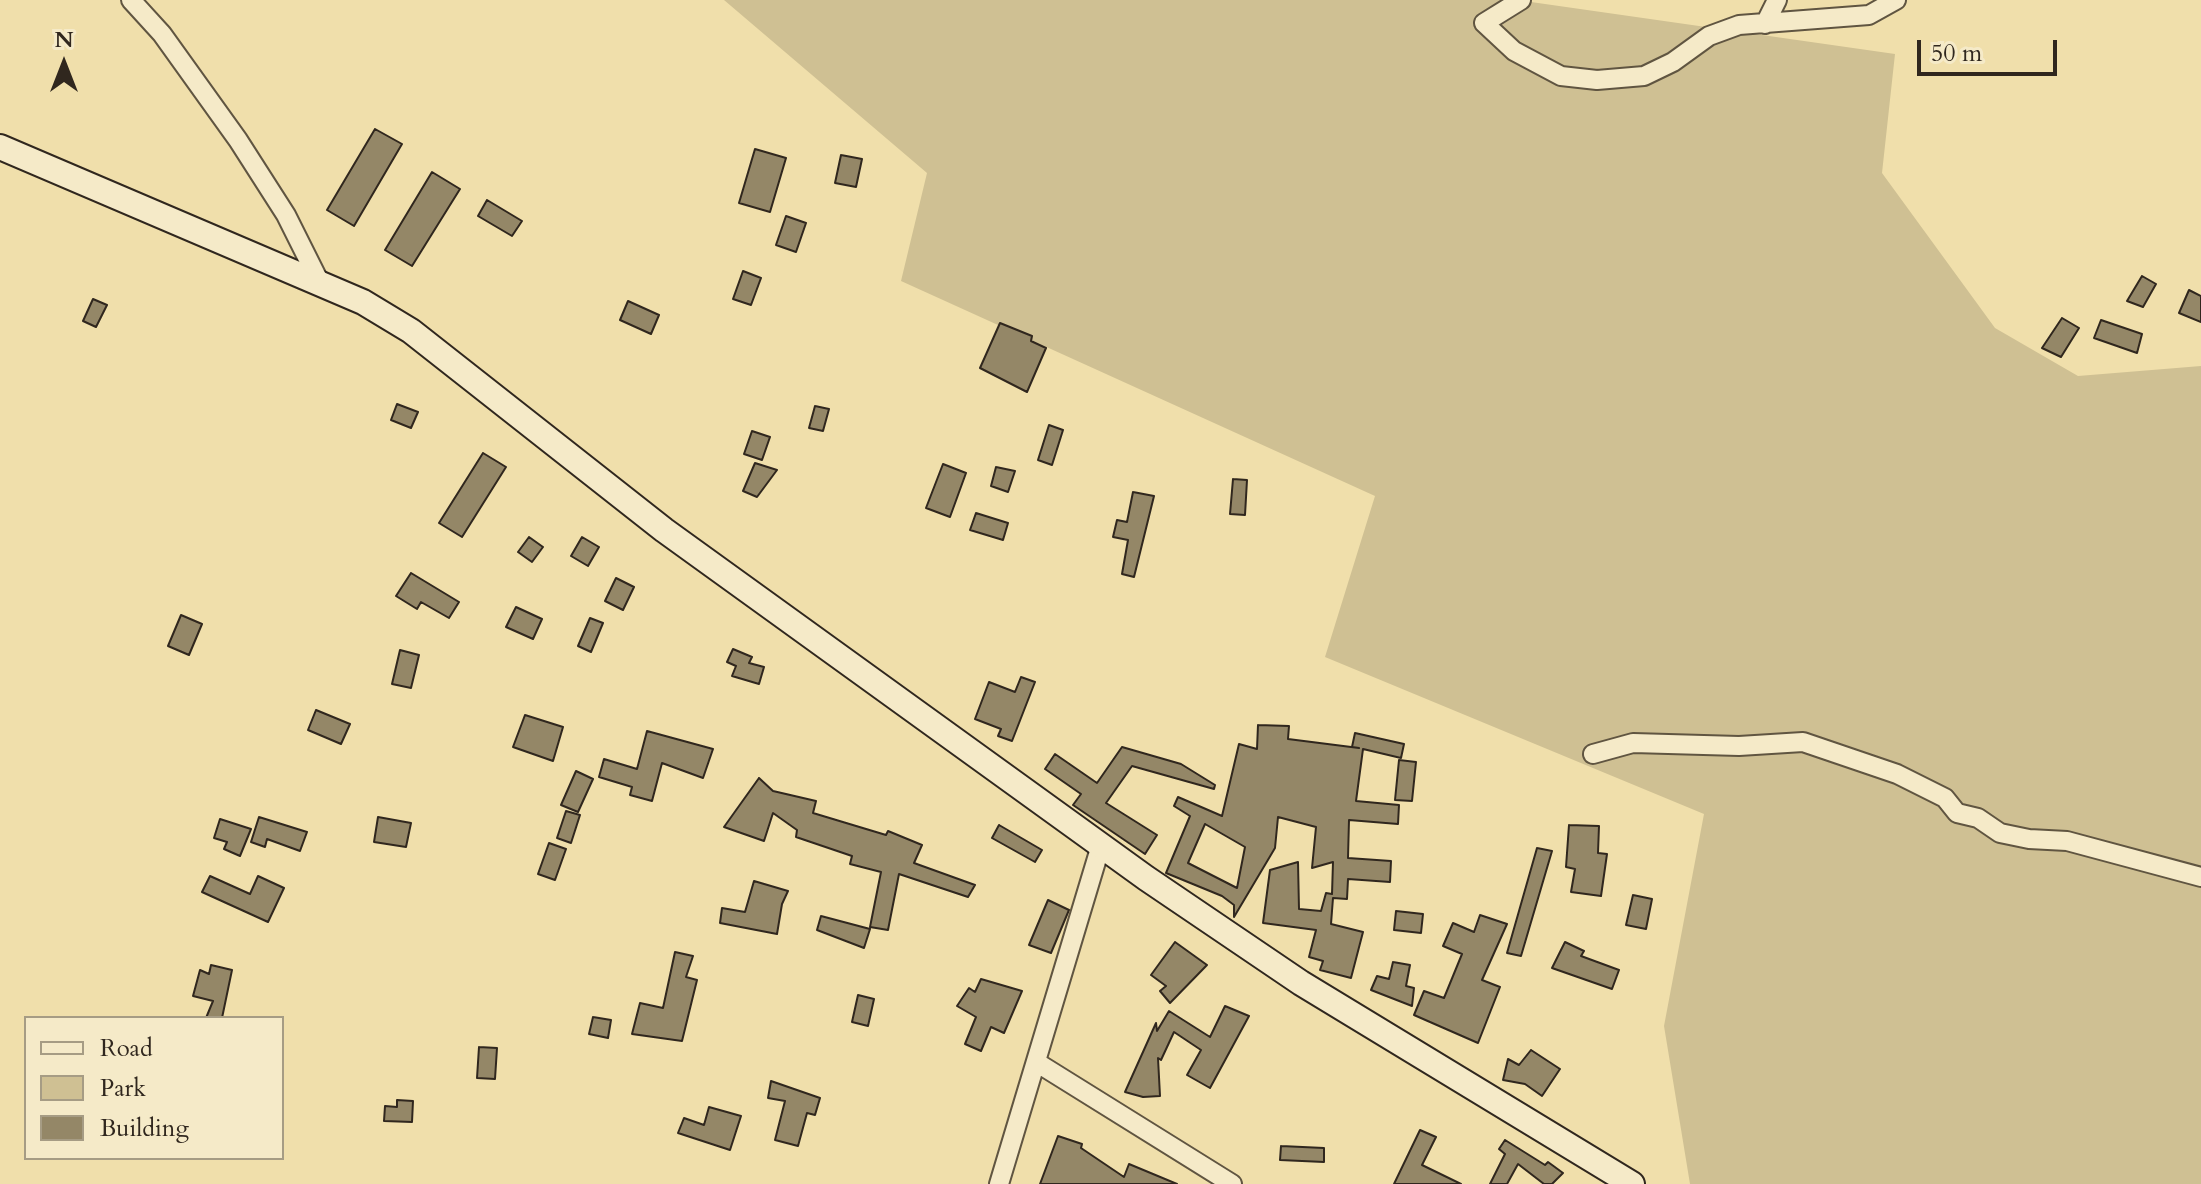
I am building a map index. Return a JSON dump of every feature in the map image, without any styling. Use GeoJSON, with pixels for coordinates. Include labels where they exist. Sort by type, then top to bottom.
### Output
{"type":"FeatureCollection","features":[{"type":"Feature","properties":{"kind":"main road"},"geometry":{"type":"LineString","coordinates":[[0,147],[363,302],[411,331],[664,530],[1101,845],[1301,983],[1632,1184]]}},
{"type":"Feature","properties":{"kind":"street"},"geometry":{"type":"LineString","coordinates":[[131,0],[162,34],[238,140],[286,215],[320,283]]}},
{"type":"Feature","properties":{"kind":"street"},"geometry":{"type":"LineString","coordinates":[[1521,0],[1484,23],[1514,51],[1561,76],[1597,80],[1644,76],[1673,62],[1709,36],[1739,25],[1869,15],[1896,0]]}},
{"type":"Feature","properties":{"kind":"street"},"geometry":{"type":"LineString","coordinates":[[1765,24],[1777,0]]}},
{"type":"Feature","properties":{"kind":"street"},"geometry":{"type":"LineString","coordinates":[[1593,754],[1633,743],[1739,746],[1803,742],[1897,774],[1945,798],[1957,813],[1978,818],[2000,833],[2029,839],[2067,841],[2201,877]]}},
{"type":"Feature","properties":{"kind":"street"},"geometry":{"type":"LineString","coordinates":[[999,1184],[1101,845]]}},
{"type":"Feature","properties":{"kind":"street"},"geometry":{"type":"LineString","coordinates":[[1036,1062],[1232,1184]]}},
{"type":"Feature","properties":{"kind":"green space"},"geometry":{"type":"Polygon","coordinates":[[[724,0],[1517,0],[1895,54],[1882,173],[1995,328],[2078,376],[2201,366],[2201,1184],[1690,1184],[1664,1026],[1704,814],[1325,657],[1375,496],[901,281],[927,173],[724,0]]]}},
{"type":"Feature","properties":{"kind":"building"},"geometry":{"type":"Polygon","coordinates":[[[375,129],[402,144],[354,226],[327,210],[375,129]]]}},
{"type":"Feature","properties":{"kind":"building"},"geometry":{"type":"Polygon","coordinates":[[[755,149],[786,158],[770,212],[739,203],[755,149]]]}},
{"type":"Feature","properties":{"kind":"building"},"geometry":{"type":"Polygon","coordinates":[[[841,155],[862,159],[856,187],[835,183],[841,155]]]}},
{"type":"Feature","properties":{"kind":"building"},"geometry":{"type":"Polygon","coordinates":[[[432,172],[460,189],[412,266],[385,250],[432,172]]]}},
{"type":"Feature","properties":{"kind":"building"},"geometry":{"type":"Polygon","coordinates":[[[487,200],[522,221],[512,236],[478,216],[487,200]]]}},
{"type":"Feature","properties":{"kind":"building"},"geometry":{"type":"Polygon","coordinates":[[[786,216],[806,223],[796,252],[776,245],[786,216]]]}},
{"type":"Feature","properties":{"kind":"building"},"geometry":{"type":"Polygon","coordinates":[[[743,271],[761,278],[751,305],[733,299],[743,271]]]}},
{"type":"Feature","properties":{"kind":"building"},"geometry":{"type":"Polygon","coordinates":[[[2142,276],[2156,284],[2143,307],[2127,301],[2142,276]]]}},
{"type":"Feature","properties":{"kind":"building"},"geometry":{"type":"Polygon","coordinates":[[[2189,290],[2201,296],[2201,322],[2179,313],[2189,290]]]}},
{"type":"Feature","properties":{"kind":"building"},"geometry":{"type":"Polygon","coordinates":[[[93,299],[107,305],[96,327],[83,321],[93,299]]]}},
{"type":"Feature","properties":{"kind":"building"},"geometry":{"type":"Polygon","coordinates":[[[628,301],[659,315],[651,334],[620,320],[628,301]]]}},
{"type":"Feature","properties":{"kind":"building"},"geometry":{"type":"Polygon","coordinates":[[[2062,318],[2079,328],[2061,357],[2042,348],[2062,318]]]}},
{"type":"Feature","properties":{"kind":"building"},"geometry":{"type":"Polygon","coordinates":[[[2101,320],[2142,334],[2137,353],[2094,338],[2101,320]]]}},
{"type":"Feature","properties":{"kind":"building"},"geometry":{"type":"Polygon","coordinates":[[[1000,323],[1032,336],[1031,341],[1046,348],[1027,392],[980,368],[1000,323]]]}},
{"type":"Feature","properties":{"kind":"building"},"geometry":{"type":"Polygon","coordinates":[[[397,404],[418,412],[411,428],[391,420],[397,404]]]}},
{"type":"Feature","properties":{"kind":"building"},"geometry":{"type":"Polygon","coordinates":[[[815,406],[829,409],[823,431],[809,428],[815,406]]]}},
{"type":"Feature","properties":{"kind":"building"},"geometry":{"type":"Polygon","coordinates":[[[1049,425],[1063,430],[1052,465],[1038,460],[1049,425]]]}},
{"type":"Feature","properties":{"kind":"building"},"geometry":{"type":"Polygon","coordinates":[[[752,431],[770,437],[762,460],[744,454],[752,431]]]}},
{"type":"Feature","properties":{"kind":"building"},"geometry":{"type":"Polygon","coordinates":[[[483,453],[506,467],[462,537],[439,523],[483,453]]]}},
{"type":"Feature","properties":{"kind":"building"},"geometry":{"type":"Polygon","coordinates":[[[755,463],[777,470],[757,497],[743,491],[755,463]]]}},
{"type":"Feature","properties":{"kind":"building"},"geometry":{"type":"Polygon","coordinates":[[[943,464],[966,473],[950,517],[926,508],[943,464]]]}},
{"type":"Feature","properties":{"kind":"building"},"geometry":{"type":"Polygon","coordinates":[[[996,467],[1015,471],[1008,492],[991,486],[996,467]]]}},
{"type":"Feature","properties":{"kind":"building"},"geometry":{"type":"Polygon","coordinates":[[[1233,479],[1247,480],[1245,515],[1230,514],[1233,479]]]}},
{"type":"Feature","properties":{"kind":"building"},"geometry":{"type":"Polygon","coordinates":[[[1133,492],[1154,496],[1134,577],[1122,574],[1128,540],[1113,537],[1117,520],[1127,522],[1133,492]]]}},
{"type":"Feature","properties":{"kind":"building"},"geometry":{"type":"Polygon","coordinates":[[[976,513],[1008,523],[1003,540],[970,530],[976,513]]]}},
{"type":"Feature","properties":{"kind":"building"},"geometry":{"type":"Polygon","coordinates":[[[529,537],[543,547],[532,562],[518,552],[529,537]]]}},
{"type":"Feature","properties":{"kind":"building"},"geometry":{"type":"Polygon","coordinates":[[[582,537],[599,547],[588,566],[571,556],[582,537]]]}},
{"type":"Feature","properties":{"kind":"building"},"geometry":{"type":"Polygon","coordinates":[[[411,573],[459,602],[449,618],[421,602],[417,609],[396,596],[411,573]]]}},
{"type":"Feature","properties":{"kind":"building"},"geometry":{"type":"Polygon","coordinates":[[[616,578],[634,587],[623,610],[605,601],[616,578]]]}},
{"type":"Feature","properties":{"kind":"building"},"geometry":{"type":"Polygon","coordinates":[[[516,607],[542,619],[533,639],[506,627],[516,607]]]}},
{"type":"Feature","properties":{"kind":"building"},"geometry":{"type":"Polygon","coordinates":[[[181,615],[202,624],[189,655],[168,646],[181,615]]]}},
{"type":"Feature","properties":{"kind":"building"},"geometry":{"type":"Polygon","coordinates":[[[590,618],[603,623],[591,652],[578,646],[590,618]]]}},
{"type":"Feature","properties":{"kind":"building"},"geometry":{"type":"Polygon","coordinates":[[[733,649],[752,657],[749,663],[764,667],[759,684],[732,676],[736,666],[727,662],[733,649]]]}},
{"type":"Feature","properties":{"kind":"building"},"geometry":{"type":"Polygon","coordinates":[[[400,650],[419,655],[411,688],[392,684],[400,650]]]}},
{"type":"Feature","properties":{"kind":"building"},"geometry":{"type":"Polygon","coordinates":[[[1021,677],[1035,682],[1012,741],[998,736],[1001,729],[975,719],[989,682],[1015,692],[1021,677]]]}},
{"type":"Feature","properties":{"kind":"building"},"geometry":{"type":"Polygon","coordinates":[[[316,710],[350,724],[341,744],[308,730],[316,710]]]}},
{"type":"Feature","properties":{"kind":"building"},"geometry":{"type":"Polygon","coordinates":[[[525,715],[563,727],[553,761],[513,747],[525,715]]]}},
{"type":"Feature","properties":{"kind":"building"},"geometry":{"type":"Polygon","coordinates":[[[1258,725],[1289,726],[1288,739],[1359,748],[1352,747],[1355,733],[1404,744],[1401,758],[1363,749],[1356,801],[1399,805],[1398,824],[1349,820],[1348,858],[1391,861],[1390,882],[1348,879],[1347,899],[1333,898],[1331,924],[1363,932],[1351,978],[1320,970],[1323,961],[1309,957],[1316,930],[1263,923],[1270,870],[1298,862],[1299,909],[1321,911],[1326,893],[1332,894],[1333,862],[1312,868],[1316,827],[1278,817],[1275,848],[1234,917],[1234,905],[1222,896],[1166,873],[1190,816],[1174,806],[1178,797],[1222,816],[1239,744],[1257,749],[1258,725]],[[1205,824],[1188,863],[1237,888],[1245,847],[1205,824]]]}},
{"type":"Feature","properties":{"kind":"building"},"geometry":{"type":"Polygon","coordinates":[[[647,731],[713,749],[703,778],[662,763],[652,801],[630,795],[632,787],[599,777],[604,759],[637,769],[647,731]]]}},
{"type":"Feature","properties":{"kind":"building"},"geometry":{"type":"Polygon","coordinates":[[[1122,747],[1181,764],[1215,785],[1214,789],[1132,766],[1106,803],[1157,835],[1145,854],[1073,805],[1081,794],[1045,769],[1055,754],[1097,783],[1122,747]]]}},
{"type":"Feature","properties":{"kind":"building"},"geometry":{"type":"Polygon","coordinates":[[[1399,760],[1416,762],[1412,801],[1395,800],[1399,760]]]}},
{"type":"Feature","properties":{"kind":"building"},"geometry":{"type":"Polygon","coordinates":[[[576,771],[593,779],[578,812],[561,805],[576,771]]]}},
{"type":"Feature","properties":{"kind":"building"},"geometry":{"type":"Polygon","coordinates":[[[759,778],[773,791],[816,801],[813,813],[886,835],[888,831],[922,845],[914,863],[975,885],[968,897],[899,874],[888,930],[870,927],[881,872],[850,864],[852,856],[796,837],[797,830],[773,813],[764,841],[724,827],[759,778]]]}},
{"type":"Feature","properties":{"kind":"building"},"geometry":{"type":"Polygon","coordinates":[[[566,811],[580,815],[571,843],[557,838],[566,811]]]}},
{"type":"Feature","properties":{"kind":"building"},"geometry":{"type":"Polygon","coordinates":[[[259,817],[307,832],[300,851],[267,839],[265,847],[251,842],[259,817]]]}},
{"type":"Feature","properties":{"kind":"building"},"geometry":{"type":"Polygon","coordinates":[[[378,817],[411,823],[406,847],[374,842],[378,817]]]}},
{"type":"Feature","properties":{"kind":"building"},"geometry":{"type":"Polygon","coordinates":[[[220,819],[251,829],[240,856],[224,849],[227,842],[214,838],[220,819]]]}},
{"type":"Feature","properties":{"kind":"building"},"geometry":{"type":"Polygon","coordinates":[[[999,825],[1042,850],[1035,862],[992,838],[999,825]]]}},
{"type":"Feature","properties":{"kind":"building"},"geometry":{"type":"Polygon","coordinates":[[[1569,825],[1599,826],[1598,853],[1607,854],[1601,896],[1571,892],[1575,869],[1566,867],[1569,825]]]}},
{"type":"Feature","properties":{"kind":"building"},"geometry":{"type":"Polygon","coordinates":[[[549,843],[566,849],[555,880],[538,874],[549,843]]]}},
{"type":"Feature","properties":{"kind":"building"},"geometry":{"type":"Polygon","coordinates":[[[1537,848],[1552,851],[1521,956],[1507,953],[1537,848]]]}},
{"type":"Feature","properties":{"kind":"building"},"geometry":{"type":"Polygon","coordinates":[[[210,876],[250,894],[258,876],[284,888],[268,922],[202,892],[210,876]]]}},
{"type":"Feature","properties":{"kind":"building"},"geometry":{"type":"Polygon","coordinates":[[[754,881],[788,891],[782,904],[777,934],[720,923],[722,908],[745,912],[754,881]]]}},
{"type":"Feature","properties":{"kind":"building"},"geometry":{"type":"Polygon","coordinates":[[[1633,895],[1652,899],[1646,929],[1626,925],[1633,895]]]}},
{"type":"Feature","properties":{"kind":"building"},"geometry":{"type":"Polygon","coordinates":[[[1048,900],[1069,910],[1051,953],[1029,945],[1048,900]]]}},
{"type":"Feature","properties":{"kind":"building"},"geometry":{"type":"Polygon","coordinates":[[[1396,911],[1423,914],[1421,933],[1394,930],[1396,911]]]}},
{"type":"Feature","properties":{"kind":"building"},"geometry":{"type":"Polygon","coordinates":[[[1480,915],[1507,924],[1482,980],[1500,987],[1478,1043],[1414,1015],[1424,991],[1444,998],[1462,954],[1443,946],[1453,923],[1474,932],[1480,915]]]}},
{"type":"Feature","properties":{"kind":"building"},"geometry":{"type":"Polygon","coordinates":[[[821,916],[870,929],[864,948],[817,930],[821,916]]]}},
{"type":"Feature","properties":{"kind":"building"},"geometry":{"type":"Polygon","coordinates":[[[1175,942],[1207,965],[1170,1003],[1160,991],[1166,986],[1151,975],[1175,942]]]}},
{"type":"Feature","properties":{"kind":"building"},"geometry":{"type":"Polygon","coordinates":[[[1565,942],[1584,951],[1581,956],[1619,970],[1612,989],[1552,968],[1565,942]]]}},
{"type":"Feature","properties":{"kind":"building"},"geometry":{"type":"Polygon","coordinates":[[[675,952],[693,956],[686,977],[697,980],[682,1041],[632,1034],[640,1003],[663,1008],[675,952]]]}},
{"type":"Feature","properties":{"kind":"building"},"geometry":{"type":"Polygon","coordinates":[[[1393,962],[1410,965],[1406,986],[1414,988],[1412,1006],[1371,990],[1377,976],[1389,979],[1393,962]]]}},
{"type":"Feature","properties":{"kind":"building"},"geometry":{"type":"Polygon","coordinates":[[[211,965],[232,970],[222,1016],[207,1016],[213,1001],[193,996],[200,970],[209,974],[211,965]]]}},
{"type":"Feature","properties":{"kind":"building"},"geometry":{"type":"Polygon","coordinates":[[[981,979],[1022,991],[1004,1033],[991,1027],[981,1051],[965,1044],[976,1017],[957,1006],[969,988],[975,992],[981,979]]]}},
{"type":"Feature","properties":{"kind":"building"},"geometry":{"type":"Polygon","coordinates":[[[858,995],[874,999],[868,1026],[852,1022],[858,995]]]}},
{"type":"Feature","properties":{"kind":"building"},"geometry":{"type":"Polygon","coordinates":[[[1225,1006],[1249,1016],[1210,1088],[1187,1075],[1201,1050],[1174,1032],[1161,1060],[1158,1058],[1160,1096],[1143,1097],[1125,1092],[1156,1023],[1157,1031],[1169,1011],[1210,1037],[1225,1006]]]}},
{"type":"Feature","properties":{"kind":"building"},"geometry":{"type":"Polygon","coordinates":[[[593,1017],[611,1020],[608,1038],[589,1034],[593,1017]]]}},
{"type":"Feature","properties":{"kind":"building"},"geometry":{"type":"Polygon","coordinates":[[[479,1047],[497,1048],[495,1079],[477,1078],[479,1047]]]}},
{"type":"Feature","properties":{"kind":"building"},"geometry":{"type":"Polygon","coordinates":[[[1531,1050],[1560,1069],[1542,1096],[1525,1084],[1503,1080],[1508,1059],[1519,1065],[1531,1050]]]}},
{"type":"Feature","properties":{"kind":"building"},"geometry":{"type":"Polygon","coordinates":[[[771,1081],[820,1098],[815,1115],[807,1113],[798,1146],[775,1140],[785,1101],[768,1098],[771,1081]]]}},
{"type":"Feature","properties":{"kind":"building"},"geometry":{"type":"Polygon","coordinates":[[[397,1100],[413,1101],[412,1122],[384,1121],[385,1106],[397,1107],[397,1100]]]}},
{"type":"Feature","properties":{"kind":"building"},"geometry":{"type":"Polygon","coordinates":[[[709,1107],[741,1116],[730,1150],[678,1133],[684,1118],[704,1125],[709,1107]]]}},
{"type":"Feature","properties":{"kind":"building"},"geometry":{"type":"Polygon","coordinates":[[[1420,1130],[1436,1137],[1422,1165],[1461,1184],[1394,1184],[1420,1130]]]}},
{"type":"Feature","properties":{"kind":"building"},"geometry":{"type":"Polygon","coordinates":[[[1058,1136],[1082,1144],[1081,1148],[1124,1177],[1129,1164],[1177,1184],[1040,1184],[1058,1136]]]}},
{"type":"Feature","properties":{"kind":"building"},"geometry":{"type":"Polygon","coordinates":[[[1505,1140],[1563,1173],[1552,1184],[1544,1184],[1518,1164],[1507,1184],[1490,1184],[1505,1154],[1499,1149],[1505,1140]]]}},
{"type":"Feature","properties":{"kind":"building"},"geometry":{"type":"Polygon","coordinates":[[[1281,1146],[1324,1148],[1324,1162],[1280,1160],[1281,1146]]]}}]}
